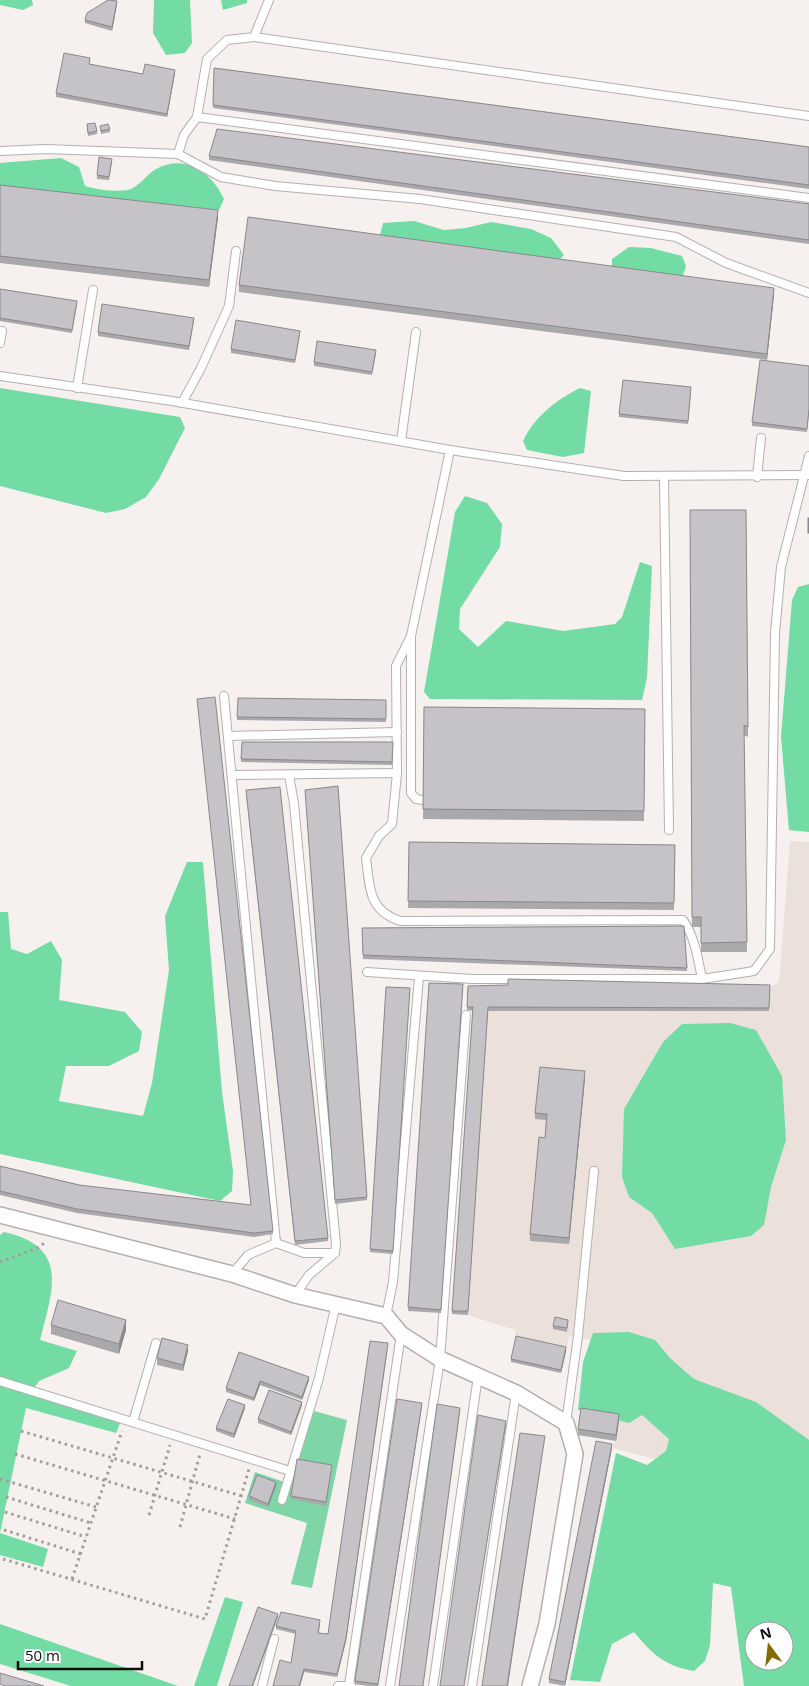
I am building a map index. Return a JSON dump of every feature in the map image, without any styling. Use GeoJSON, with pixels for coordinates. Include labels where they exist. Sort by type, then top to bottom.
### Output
{"type":"FeatureCollection","features":[{"type":"Feature","properties":{"kind":"street"},"geometry":{"type":"LineString","coordinates":[[0,1215],[56,1231],[232,1274],[295,1295],[386,1316],[401,1334],[440,1359],[516,1393],[566,1423],[575,1454],[547,1624],[530,1686]]}},
{"type":"Feature","properties":{"kind":"lane"},"geometry":{"type":"LineString","coordinates":[[254,37],[269,0]]}},
{"type":"Feature","properties":{"kind":"lane"},"geometry":{"type":"LineString","coordinates":[[178,154],[184,135],[197,117],[207,59],[227,40],[254,37],[809,116]]}},
{"type":"Feature","properties":{"kind":"lane"},"geometry":{"type":"LineString","coordinates":[[197,117],[809,198]]}},
{"type":"Feature","properties":{"kind":"lane"},"geometry":{"type":"LineString","coordinates":[[0,150],[46,149],[178,154],[221,177],[275,186],[420,199],[676,237],[726,263],[809,294]]}},
{"type":"Feature","properties":{"kind":"lane"},"geometry":{"type":"LineString","coordinates":[[182,403],[201,368],[228,306],[236,251]]}},
{"type":"Feature","properties":{"kind":"lane"},"geometry":{"type":"LineString","coordinates":[[77,388],[93,290]]}},
{"type":"Feature","properties":{"kind":"lane"},"geometry":{"type":"LineString","coordinates":[[0,344],[2,331]]}},
{"type":"Feature","properties":{"kind":"lane"},"geometry":{"type":"LineString","coordinates":[[401,441],[416,332]]}},
{"type":"Feature","properties":{"kind":"lane"},"geometry":{"type":"LineString","coordinates":[[0,376],[182,403],[450,450],[624,476],[664,478],[807,475]]}},
{"type":"Feature","properties":{"kind":"lane"},"geometry":{"type":"LineString","coordinates":[[757,476],[761,438]]}},
{"type":"Feature","properties":{"kind":"lane"},"geometry":{"type":"LineString","coordinates":[[424,800],[416,799],[411,793],[411,636],[450,450]]}},
{"type":"Feature","properties":{"kind":"lane"},"geometry":{"type":"LineString","coordinates":[[367,972],[419,977],[702,979],[754,971],[770,949],[775,633],[781,567],[807,475],[809,456]]}},
{"type":"Feature","properties":{"kind":"lane"},"geometry":{"type":"LineString","coordinates":[[664,478],[669,830]]}},
{"type":"Feature","properties":{"kind":"lane"},"geometry":{"type":"LineString","coordinates":[[411,636],[396,666],[396,773],[392,824],[379,836],[366,858],[375,905],[387,916],[400,921],[683,920],[694,944],[702,979]]}},
{"type":"Feature","properties":{"kind":"lane"},"geometry":{"type":"LineString","coordinates":[[224,696],[276,1243]]}},
{"type":"Feature","properties":{"kind":"lane"},"geometry":{"type":"LineString","coordinates":[[228,736],[397,732]]}},
{"type":"Feature","properties":{"kind":"lane"},"geometry":{"type":"LineString","coordinates":[[233,775],[396,773]]}},
{"type":"Feature","properties":{"kind":"lane"},"geometry":{"type":"LineString","coordinates":[[289,775],[294,804],[335,1252]]}},
{"type":"Feature","properties":{"kind":"lane"},"geometry":{"type":"LineString","coordinates":[[386,1316],[393,1282],[419,977]]}},
{"type":"Feature","properties":{"kind":"lane"},"geometry":{"type":"LineString","coordinates":[[390,1686],[440,1359],[466,1015]]}},
{"type":"Feature","properties":{"kind":"lane"},"geometry":{"type":"LineString","coordinates":[[566,1423],[578,1336],[594,1170]]}},
{"type":"Feature","properties":{"kind":"lane"},"geometry":{"type":"LineString","coordinates":[[232,1274],[248,1255],[276,1243],[304,1253],[335,1252]]}},
{"type":"Feature","properties":{"kind":"lane"},"geometry":{"type":"LineString","coordinates":[[295,1295],[309,1275],[335,1252]]}},
{"type":"Feature","properties":{"kind":"lane"},"geometry":{"type":"LineString","coordinates":[[282,1500],[319,1378],[336,1304]]}},
{"type":"Feature","properties":{"kind":"lane"},"geometry":{"type":"LineString","coordinates":[[338,1686],[350,1685],[401,1334]]}},
{"type":"Feature","properties":{"kind":"lane"},"geometry":{"type":"LineString","coordinates":[[129,1421],[156,1343]]}},
{"type":"Feature","properties":{"kind":"lane"},"geometry":{"type":"LineString","coordinates":[[433,1686],[478,1376]]}},
{"type":"Feature","properties":{"kind":"lane"},"geometry":{"type":"LineString","coordinates":[[0,1381],[290,1471]]}},
{"type":"Feature","properties":{"kind":"lane"},"geometry":{"type":"LineString","coordinates":[[472,1686],[516,1393]]}},
{"type":"Feature","properties":{"kind":"lane"},"geometry":{"type":"LineString","coordinates":[[262,1686],[274,1639]]}},
{"type":"Feature","properties":{"kind":"path"},"geometry":{"type":"LineString","coordinates":[[0,1262],[40,1248],[56,1231]]}},
{"type":"Feature","properties":{"kind":"path"},"geometry":{"type":"LineString","coordinates":[[72,1580],[112,1458],[129,1421]]}},
{"type":"Feature","properties":{"kind":"path"},"geometry":{"type":"LineString","coordinates":[[21,1431],[242,1496]]}},
{"type":"Feature","properties":{"kind":"path"},"geometry":{"type":"LineString","coordinates":[[149,1515],[173,1435]]}},
{"type":"Feature","properties":{"kind":"path"},"geometry":{"type":"LineString","coordinates":[[180,1527],[203,1444]]}},
{"type":"Feature","properties":{"kind":"path"},"geometry":{"type":"LineString","coordinates":[[15,1454],[235,1519]]}},
{"type":"Feature","properties":{"kind":"path"},"geometry":{"type":"LineString","coordinates":[[3,1559],[205,1619],[252,1459]]}},
{"type":"Feature","properties":{"kind":"path"},"geometry":{"type":"LineString","coordinates":[[0,1479],[96,1507]]}},
{"type":"Feature","properties":{"kind":"path"},"geometry":{"type":"LineString","coordinates":[[6,1497],[91,1523]]}},
{"type":"Feature","properties":{"kind":"path"},"geometry":{"type":"LineString","coordinates":[[5,1512],[86,1537]]}},
{"type":"Feature","properties":{"kind":"path"},"geometry":{"type":"LineString","coordinates":[[4,1530],[81,1554]]}},
{"type":"Feature","properties":{"kind":"shaded area"},"geometry":{"type":"Polygon","coordinates":[[[790,841],[809,842],[809,1686],[752,1686],[751,1671],[794,1671],[794,1621],[749,1621],[743,1481],[612,1448],[615,1441],[578,1435],[597,1341],[569,1336],[566,1351],[516,1340],[515,1330],[468,1315],[488,1011],[768,1011],[770,988],[779,982],[790,841]]]}},
{"type":"Feature","properties":{"kind":"green space"},"geometry":{"type":"Polygon","coordinates":[[[0,0],[32,0],[33,5],[23,10],[0,5],[0,0]]]}},
{"type":"Feature","properties":{"kind":"green space"},"geometry":{"type":"Polygon","coordinates":[[[154,0],[190,0],[192,43],[185,53],[166,55],[153,33],[154,0]]]}},
{"type":"Feature","properties":{"kind":"green space"},"geometry":{"type":"Polygon","coordinates":[[[221,0],[247,0],[247,3],[223,10],[221,0]]]}},
{"type":"Feature","properties":{"kind":"green space"},"geometry":{"type":"Polygon","coordinates":[[[61,158],[79,167],[85,186],[112,191],[132,189],[153,171],[166,165],[187,164],[205,173],[219,189],[224,199],[219,210],[0,187],[0,163],[61,158]]]}},
{"type":"Feature","properties":{"kind":"green space"},"geometry":{"type":"Polygon","coordinates":[[[414,221],[444,230],[466,228],[491,222],[531,229],[551,238],[564,255],[559,260],[380,235],[383,223],[414,221]]]}},
{"type":"Feature","properties":{"kind":"green space"},"geometry":{"type":"Polygon","coordinates":[[[629,247],[651,248],[682,256],[686,266],[682,278],[612,268],[612,259],[629,247]]]}},
{"type":"Feature","properties":{"kind":"green space"},"geometry":{"type":"Polygon","coordinates":[[[0,388],[180,417],[185,428],[159,479],[146,497],[125,509],[106,513],[0,486],[0,388]]]}},
{"type":"Feature","properties":{"kind":"green space"},"geometry":{"type":"Polygon","coordinates":[[[580,388],[591,391],[584,453],[563,457],[527,450],[523,441],[540,416],[555,403],[580,388]]]}},
{"type":"Feature","properties":{"kind":"green space"},"geometry":{"type":"Polygon","coordinates":[[[465,496],[487,503],[502,524],[500,547],[460,609],[459,629],[478,647],[506,621],[563,631],[615,624],[622,617],[640,562],[652,566],[647,678],[642,700],[430,699],[424,692],[455,512],[465,496]]]}},
{"type":"Feature","properties":{"kind":"green space"},"geometry":{"type":"Polygon","coordinates":[[[809,584],[809,832],[789,830],[781,737],[792,600],[798,587],[809,584]]]}},
{"type":"Feature","properties":{"kind":"green space"},"geometry":{"type":"Polygon","coordinates":[[[187,862],[203,862],[222,1092],[233,1171],[232,1191],[220,1201],[0,1154],[0,912],[8,912],[11,949],[27,954],[51,941],[62,960],[59,1000],[125,1012],[142,1032],[139,1051],[109,1066],[66,1066],[59,1101],[143,1116],[152,1083],[169,970],[165,916],[187,862]]]}},
{"type":"Feature","properties":{"kind":"green space"},"geometry":{"type":"Polygon","coordinates":[[[730,1023],[756,1030],[782,1076],[786,1140],[771,1187],[764,1225],[751,1236],[675,1249],[652,1213],[629,1197],[622,1177],[624,1109],[663,1042],[682,1024],[730,1023]]]}},
{"type":"Feature","properties":{"kind":"green space"},"geometry":{"type":"Polygon","coordinates":[[[4,1232],[25,1239],[40,1248],[48,1260],[52,1273],[52,1288],[40,1340],[77,1351],[69,1368],[39,1381],[30,1394],[121,1421],[116,1433],[26,1408],[0,1533],[0,1235],[4,1232]]]}},
{"type":"Feature","properties":{"kind":"green space"},"geometry":{"type":"Polygon","coordinates":[[[629,1332],[655,1340],[671,1359],[694,1379],[756,1402],[809,1440],[809,1686],[744,1686],[731,1587],[713,1583],[710,1645],[705,1661],[694,1671],[675,1666],[660,1658],[634,1632],[612,1644],[600,1682],[570,1680],[616,1453],[647,1465],[666,1451],[669,1439],[642,1415],[629,1423],[578,1410],[583,1362],[593,1333],[629,1332]]]}},
{"type":"Feature","properties":{"kind":"green space"},"geometry":{"type":"Polygon","coordinates":[[[314,1411],[347,1420],[312,1588],[291,1584],[307,1523],[245,1503],[255,1472],[290,1484],[314,1411]]]}},
{"type":"Feature","properties":{"kind":"green space"},"geometry":{"type":"Polygon","coordinates":[[[0,1533],[48,1549],[43,1567],[0,1555],[0,1533]]]}},
{"type":"Feature","properties":{"kind":"green space"},"geometry":{"type":"Polygon","coordinates":[[[225,1597],[243,1602],[217,1686],[194,1686],[225,1597]]]}},
{"type":"Feature","properties":{"kind":"green space"},"geometry":{"type":"Polygon","coordinates":[[[0,1624],[178,1686],[71,1686],[0,1664],[0,1624]]]}},
{"type":"Feature","properties":{"kind":"building"},"geometry":{"type":"Polygon","coordinates":[[[108,0],[117,1],[112,27],[85,20],[87,13],[108,0]]]}},
{"type":"Feature","properties":{"kind":"building"},"geometry":{"type":"Polygon","coordinates":[[[64,53],[90,58],[89,64],[143,74],[145,64],[175,70],[167,114],[56,93],[64,53]]]}},
{"type":"Feature","properties":{"kind":"building"},"geometry":{"type":"Polygon","coordinates":[[[214,68],[809,147],[809,185],[213,105],[214,68]]]}},
{"type":"Feature","properties":{"kind":"building"},"geometry":{"type":"Polygon","coordinates":[[[95,123],[97,131],[88,133],[87,124],[95,123]]]}},
{"type":"Feature","properties":{"kind":"building"},"geometry":{"type":"Polygon","coordinates":[[[108,124],[110,129],[101,131],[100,126],[108,124]]]}},
{"type":"Feature","properties":{"kind":"building"},"geometry":{"type":"Polygon","coordinates":[[[217,129],[809,204],[809,240],[209,156],[217,129]]]}},
{"type":"Feature","properties":{"kind":"building"},"geometry":{"type":"Polygon","coordinates":[[[99,157],[112,159],[109,177],[97,175],[99,157]]]}},
{"type":"Feature","properties":{"kind":"building"},"geometry":{"type":"Polygon","coordinates":[[[0,185],[218,210],[209,280],[0,256],[0,185]]]}},
{"type":"Feature","properties":{"kind":"building"},"geometry":{"type":"Polygon","coordinates":[[[248,217],[774,288],[767,354],[239,285],[248,217]]]}},
{"type":"Feature","properties":{"kind":"building"},"geometry":{"type":"Polygon","coordinates":[[[0,289],[77,301],[72,330],[0,318],[0,289]]]}},
{"type":"Feature","properties":{"kind":"building"},"geometry":{"type":"Polygon","coordinates":[[[102,304],[194,318],[189,346],[98,332],[102,304]]]}},
{"type":"Feature","properties":{"kind":"building"},"geometry":{"type":"Polygon","coordinates":[[[236,320],[300,331],[295,360],[231,349],[236,320]]]}},
{"type":"Feature","properties":{"kind":"building"},"geometry":{"type":"Polygon","coordinates":[[[317,341],[376,350],[372,372],[314,362],[317,341]]]}},
{"type":"Feature","properties":{"kind":"building"},"geometry":{"type":"Polygon","coordinates":[[[760,360],[809,366],[807,429],[752,422],[760,360]]]}},
{"type":"Feature","properties":{"kind":"building"},"geometry":{"type":"Polygon","coordinates":[[[623,380],[691,387],[688,421],[619,414],[623,380]]]}},
{"type":"Feature","properties":{"kind":"building"},"geometry":{"type":"Polygon","coordinates":[[[690,510],[746,510],[748,727],[744,725],[747,942],[701,943],[701,917],[692,917],[690,510]]]}},
{"type":"Feature","properties":{"kind":"building"},"geometry":{"type":"Polygon","coordinates":[[[215,697],[273,1231],[254,1233],[77,1209],[0,1191],[0,1166],[79,1185],[251,1205],[197,699],[215,697]]]}},
{"type":"Feature","properties":{"kind":"building"},"geometry":{"type":"Polygon","coordinates":[[[238,698],[386,700],[386,719],[237,717],[238,698]]]}},
{"type":"Feature","properties":{"kind":"building"},"geometry":{"type":"Polygon","coordinates":[[[424,707],[645,709],[644,811],[423,809],[424,707]]]}},
{"type":"Feature","properties":{"kind":"building"},"geometry":{"type":"Polygon","coordinates":[[[242,742],[393,742],[392,762],[241,759],[242,742]]]}},
{"type":"Feature","properties":{"kind":"building"},"geometry":{"type":"Polygon","coordinates":[[[338,786],[367,1197],[335,1200],[305,790],[338,786]]]}},
{"type":"Feature","properties":{"kind":"building"},"geometry":{"type":"Polygon","coordinates":[[[280,787],[328,1238],[295,1241],[246,790],[280,787]]]}},
{"type":"Feature","properties":{"kind":"building"},"geometry":{"type":"Polygon","coordinates":[[[409,842],[675,845],[674,903],[408,901],[409,842]]]}},
{"type":"Feature","properties":{"kind":"building"},"geometry":{"type":"Polygon","coordinates":[[[684,926],[687,968],[363,955],[362,928],[684,926]]]}},
{"type":"Feature","properties":{"kind":"building"},"geometry":{"type":"Polygon","coordinates":[[[508,979],[770,985],[769,1008],[488,1007],[468,1311],[452,1311],[473,1007],[467,1007],[468,986],[508,985],[508,979]]]}},
{"type":"Feature","properties":{"kind":"building"},"geometry":{"type":"Polygon","coordinates":[[[429,983],[463,984],[441,1310],[408,1307],[429,983]]]}},
{"type":"Feature","properties":{"kind":"building"},"geometry":{"type":"Polygon","coordinates":[[[386,987],[410,988],[393,1251],[370,1249],[386,987]]]}},
{"type":"Feature","properties":{"kind":"building"},"geometry":{"type":"Polygon","coordinates":[[[540,1067],[585,1071],[569,1238],[530,1234],[539,1137],[545,1138],[547,1114],[535,1113],[540,1067]]]}},
{"type":"Feature","properties":{"kind":"building"},"geometry":{"type":"Polygon","coordinates":[[[58,1300],[126,1320],[119,1344],[51,1325],[58,1300]]]}},
{"type":"Feature","properties":{"kind":"building"},"geometry":{"type":"Polygon","coordinates":[[[555,1317],[568,1320],[567,1328],[553,1326],[555,1317]]]}},
{"type":"Feature","properties":{"kind":"building"},"geometry":{"type":"Polygon","coordinates":[[[516,1336],[566,1347],[561,1370],[511,1359],[516,1336]]]}},
{"type":"Feature","properties":{"kind":"building"},"geometry":{"type":"Polygon","coordinates":[[[162,1338],[188,1345],[183,1365],[157,1358],[162,1338]]]}},
{"type":"Feature","properties":{"kind":"building"},"geometry":{"type":"Polygon","coordinates":[[[370,1341],[388,1343],[346,1638],[337,1674],[304,1669],[299,1686],[273,1686],[280,1660],[291,1663],[296,1631],[276,1626],[281,1612],[320,1620],[318,1633],[328,1634],[370,1341]]]}},
{"type":"Feature","properties":{"kind":"building"},"geometry":{"type":"Polygon","coordinates":[[[239,1352],[309,1377],[302,1397],[260,1381],[254,1398],[226,1388],[239,1352]]]}},
{"type":"Feature","properties":{"kind":"building"},"geometry":{"type":"Polygon","coordinates":[[[269,1390],[302,1402],[291,1432],[258,1419],[269,1390]]]}},
{"type":"Feature","properties":{"kind":"building"},"geometry":{"type":"Polygon","coordinates":[[[228,1399],[245,1405],[234,1434],[216,1428],[228,1399]]]}},
{"type":"Feature","properties":{"kind":"building"},"geometry":{"type":"Polygon","coordinates":[[[397,1399],[422,1403],[378,1684],[355,1681],[397,1399]]]}},
{"type":"Feature","properties":{"kind":"building"},"geometry":{"type":"Polygon","coordinates":[[[437,1404],[460,1408],[423,1686],[399,1686],[437,1404]]]}},
{"type":"Feature","properties":{"kind":"building"},"geometry":{"type":"Polygon","coordinates":[[[581,1408],[619,1414],[616,1435],[578,1429],[581,1408]]]}},
{"type":"Feature","properties":{"kind":"building"},"geometry":{"type":"Polygon","coordinates":[[[478,1415],[506,1421],[464,1686],[440,1686],[478,1415]]]}},
{"type":"Feature","properties":{"kind":"building"},"geometry":{"type":"Polygon","coordinates":[[[520,1433],[545,1436],[507,1686],[482,1686],[520,1433]]]}},
{"type":"Feature","properties":{"kind":"building"},"geometry":{"type":"Polygon","coordinates":[[[596,1441],[612,1444],[565,1682],[549,1679],[596,1441]]]}},
{"type":"Feature","properties":{"kind":"building"},"geometry":{"type":"Polygon","coordinates":[[[297,1459],[332,1465],[326,1502],[291,1496],[297,1459]]]}},
{"type":"Feature","properties":{"kind":"building"},"geometry":{"type":"Polygon","coordinates":[[[257,1475],[276,1482],[268,1504],[249,1496],[257,1475]]]}},
{"type":"Feature","properties":{"kind":"building"},"geometry":{"type":"Polygon","coordinates":[[[258,1607],[278,1614],[252,1686],[229,1686],[258,1607]]]}},
{"type":"Feature","properties":{"kind":"building"},"geometry":{"type":"Polygon","coordinates":[[[0,1673],[44,1686],[6,1686],[0,1684],[0,1673]]]}}]}
